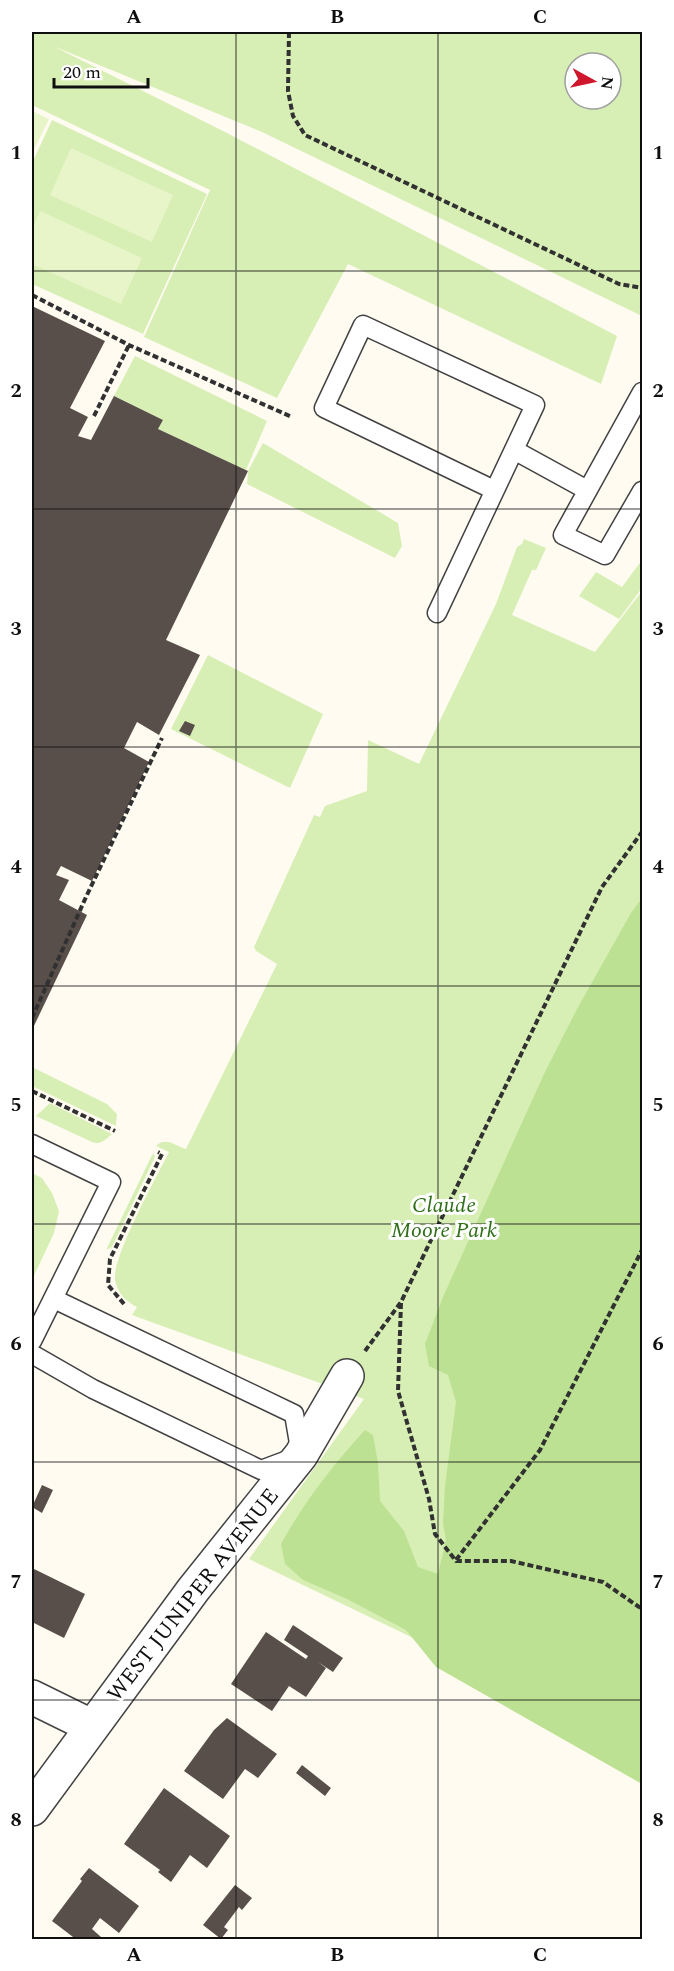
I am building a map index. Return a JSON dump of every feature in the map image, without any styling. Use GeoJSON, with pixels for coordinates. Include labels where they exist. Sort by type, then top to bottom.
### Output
{"type":"FeatureCollection","features":[{"type":"Feature","properties":{"kind":"street","name":"WEST JUNIPER AVENUE"},"geometry":{"type":"LineString","coordinates":[[32,1809],[193,1590],[301,1455],[346,1376]]}},
{"type":"Feature","properties":{"kind":"street"},"geometry":{"type":"LineString","coordinates":[[32,1697],[91,1726]]}},
{"type":"Feature","properties":{"kind":"lane"},"geometry":{"type":"LineString","coordinates":[[437,613],[535,405],[363,325],[324,408],[494,490]]}},
{"type":"Feature","properties":{"kind":"lane"},"geometry":{"type":"LineString","coordinates":[[642,392],[563,535],[604,555],[642,491]]}},
{"type":"Feature","properties":{"kind":"lane"},"geometry":{"type":"LineString","coordinates":[[514,450],[587,490]]}},
{"type":"Feature","properties":{"kind":"lane"},"geometry":{"type":"LineString","coordinates":[[32,1144],[111,1182],[32,1341]]}},
{"type":"Feature","properties":{"kind":"lane"},"geometry":{"type":"LineString","coordinates":[[32,1354],[93,1389],[261,1470],[301,1455],[294,1414],[54,1299]]}},
{"type":"Feature","properties":{"kind":"path"},"geometry":{"type":"LineString","coordinates":[[289,32],[288,91],[293,116],[305,135],[619,284],[642,288]]}},
{"type":"Feature","properties":{"kind":"path"},"geometry":{"type":"LineString","coordinates":[[32,295],[129,345],[292,417]]}},
{"type":"Feature","properties":{"kind":"path"},"geometry":{"type":"LineString","coordinates":[[94,416],[129,345]]}},
{"type":"Feature","properties":{"kind":"path"},"geometry":{"type":"LineString","coordinates":[[32,1018],[86,897],[162,738]]}},
{"type":"Feature","properties":{"kind":"path"},"geometry":{"type":"LineString","coordinates":[[346,1376],[401,1302],[602,887],[642,832]]}},
{"type":"Feature","properties":{"kind":"path"},"geometry":{"type":"LineString","coordinates":[[32,1091],[115,1131]]}},
{"type":"Feature","properties":{"kind":"path"},"geometry":{"type":"LineString","coordinates":[[128,1308],[108,1285],[110,1260],[162,1154],[158,1152]]}},
{"type":"Feature","properties":{"kind":"path"},"geometry":{"type":"LineString","coordinates":[[456,1561],[540,1450],[642,1250]]}},
{"type":"Feature","properties":{"kind":"path"},"geometry":{"type":"LineString","coordinates":[[401,1302],[398,1391],[429,1499],[435,1534],[456,1561]]}},
{"type":"Feature","properties":{"kind":"path"},"geometry":{"type":"LineString","coordinates":[[456,1561],[511,1561],[603,1582],[642,1609]]}},
{"type":"Feature","properties":{"kind":"green space"},"geometry":{"type":"Polygon","coordinates":[[[32,32],[642,32],[642,316],[262,132],[53,46],[225,132],[617,336],[601,384],[348,264],[277,398],[144,337],[210,190],[32,105],[32,32]]]}},
{"type":"Feature","properties":{"kind":"green space"},"geometry":{"type":"Polygon","coordinates":[[[32,111],[49,119],[32,154],[32,111]]]}},
{"type":"Feature","properties":{"kind":"green space"},"geometry":{"type":"Polygon","coordinates":[[[52,120],[207,194],[143,334],[32,284],[32,163],[52,120]]]}},
{"type":"Feature","properties":{"kind":"green space"},"geometry":{"type":"Polygon","coordinates":[[[71,148],[173,195],[152,242],[50,195],[71,148]]]}},
{"type":"Feature","properties":{"kind":"green space"},"geometry":{"type":"Polygon","coordinates":[[[40,211],[142,258],[121,304],[32,264],[32,230],[40,211]]]}},
{"type":"Feature","properties":{"kind":"green space"},"geometry":{"type":"Polygon","coordinates":[[[135,356],[267,421],[246,470],[158,429],[163,420],[114,396],[135,356]]]}},
{"type":"Feature","properties":{"kind":"green space"},"geometry":{"type":"Polygon","coordinates":[[[263,443],[398,523],[402,546],[395,558],[247,484],[248,471],[263,443]]]}},
{"type":"Feature","properties":{"kind":"green space","name":"Claude Moore Park"},"geometry":{"type":"Polygon","coordinates":[[[524,539],[546,548],[536,570],[532,570],[512,615],[595,652],[642,591],[642,1748],[249,1559],[364,1399],[132,1315],[137,1307],[123,1296],[115,1280],[120,1254],[169,1152],[156,1146],[167,1142],[186,1149],[277,964],[256,951],[254,947],[314,815],[320,817],[325,806],[367,791],[368,740],[419,764],[496,604],[517,547],[524,539]]]}},
{"type":"Feature","properties":{"kind":"green space"},"geometry":{"type":"Polygon","coordinates":[[[642,560],[642,588],[619,619],[579,596],[596,572],[622,587],[642,560]]]}},
{"type":"Feature","properties":{"kind":"green space"},"geometry":{"type":"Polygon","coordinates":[[[208,655],[323,714],[290,788],[171,729],[208,655]]]}},
{"type":"Feature","properties":{"kind":"green space"},"geometry":{"type":"Polygon","coordinates":[[[642,898],[642,1784],[436,1667],[406,1630],[345,1598],[303,1580],[285,1564],[281,1544],[299,1513],[320,1484],[365,1430],[373,1435],[378,1463],[380,1501],[404,1531],[418,1567],[438,1574],[446,1540],[443,1523],[445,1486],[456,1402],[448,1375],[429,1366],[425,1344],[443,1297],[544,1074],[577,1009],[631,913],[642,898]]]}},
{"type":"Feature","properties":{"kind":"green space"},"geometry":{"type":"Polygon","coordinates":[[[32,1067],[107,1104],[117,1114],[116,1126],[32,1086],[32,1067]]]}},
{"type":"Feature","properties":{"kind":"green space"},"geometry":{"type":"Polygon","coordinates":[[[50,1103],[112,1134],[103,1141],[95,1143],[36,1116],[50,1103]]]}},
{"type":"Feature","properties":{"kind":"green space"},"geometry":{"type":"Polygon","coordinates":[[[153,1153],[155,1157],[112,1247],[106,1250],[153,1153]]]}},
{"type":"Feature","properties":{"kind":"green space"},"geometry":{"type":"Polygon","coordinates":[[[32,1173],[42,1178],[52,1193],[59,1211],[54,1233],[32,1280],[32,1173]]]}},
{"type":"Feature","properties":{"kind":"building"},"geometry":{"type":"Polygon","coordinates":[[[32,306],[105,341],[70,408],[88,417],[78,436],[91,440],[114,396],[163,420],[158,429],[248,471],[166,640],[200,655],[159,735],[137,722],[124,748],[149,762],[92,881],[61,866],[56,875],[69,880],[59,900],[87,915],[32,1030],[32,306]]]}},
{"type":"Feature","properties":{"kind":"building"},"geometry":{"type":"Polygon","coordinates":[[[185,721],[195,725],[190,736],[179,731],[185,721]]]}},
{"type":"Feature","properties":{"kind":"building"},"geometry":{"type":"Polygon","coordinates":[[[42,1485],[53,1490],[42,1513],[32,1507],[42,1485]]]}},
{"type":"Feature","properties":{"kind":"building"},"geometry":{"type":"Polygon","coordinates":[[[32,1568],[85,1594],[64,1638],[32,1622],[32,1568]]]}},
{"type":"Feature","properties":{"kind":"building"},"geometry":{"type":"Polygon","coordinates":[[[293,1625],[343,1658],[333,1672],[318,1662],[326,1668],[306,1697],[289,1686],[272,1711],[231,1684],[266,1632],[306,1659],[308,1656],[284,1640],[293,1625]]]}},
{"type":"Feature","properties":{"kind":"building"},"geometry":{"type":"Polygon","coordinates":[[[227,1718],[277,1754],[258,1778],[245,1769],[223,1799],[184,1771],[214,1730],[227,1718]]]}},
{"type":"Feature","properties":{"kind":"building"},"geometry":{"type":"Polygon","coordinates":[[[302,1765],[331,1788],[325,1796],[296,1773],[302,1765]]]}},
{"type":"Feature","properties":{"kind":"building"},"geometry":{"type":"Polygon","coordinates":[[[164,1788],[230,1836],[207,1868],[190,1855],[171,1882],[158,1872],[160,1870],[124,1844],[164,1788]]]}},
{"type":"Feature","properties":{"kind":"building"},"geometry":{"type":"Polygon","coordinates":[[[89,1868],[139,1906],[119,1933],[100,1918],[92,1929],[101,1937],[100,1940],[77,1940],[52,1921],[89,1868]]]}},
{"type":"Feature","properties":{"kind":"building"},"geometry":{"type":"Polygon","coordinates":[[[235,1885],[252,1898],[242,1910],[239,1907],[224,1927],[228,1930],[221,1939],[203,1925],[235,1885]]]}}]}
